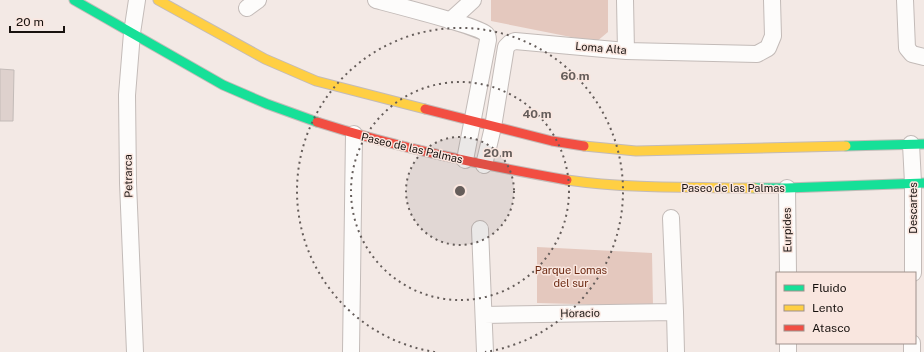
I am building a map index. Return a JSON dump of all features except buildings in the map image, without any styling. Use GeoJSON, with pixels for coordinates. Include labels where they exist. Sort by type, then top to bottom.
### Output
{"type":"FeatureCollection","features":[{"type":"Feature","properties":{"kind":"street","name":"Paseo de las Palmas"},"geometry":{"type":"LineString","coordinates":[[74,0],[223,85],[274,107],[354,134],[484,165],[568,180],[606,185],[665,188],[786,188],[918,183]]}},
{"type":"Feature","properties":{"kind":"street","name":"Petrarca"},"geometry":{"type":"LineString","coordinates":[[135,352],[128,183],[127,95],[132,33],[137,0]]}},
{"type":"Feature","properties":{"kind":"street"},"geometry":{"type":"LineString","coordinates":[[158,0],[265,59],[316,81],[552,141],[596,148],[636,150],[918,144]]}},
{"type":"Feature","properties":{"kind":"street"},"geometry":{"type":"LineString","coordinates":[[376,0],[480,30],[486,34],[488,40],[465,160]]}},
{"type":"Feature","properties":{"kind":"street"},"geometry":{"type":"LineString","coordinates":[[450,21],[473,0]]}},
{"type":"Feature","properties":{"kind":"street"},"geometry":{"type":"LineString","coordinates":[[625,0],[626,51]]}},
{"type":"Feature","properties":{"kind":"street","name":"Loma Alta"},"geometry":{"type":"LineString","coordinates":[[484,165],[493,127],[506,47],[510,43],[515,41],[626,51],[757,54],[768,48],[773,36],[772,0]]}},
{"type":"Feature","properties":{"kind":"street"},"geometry":{"type":"LineString","coordinates":[[905,0],[907,48],[912,54],[924,57]]}},
{"type":"Feature","properties":{"kind":"street"},"geometry":{"type":"LineString","coordinates":[[351,352],[354,134]]}},
{"type":"Feature","properties":{"kind":"street","name":"Descartes"},"geometry":{"type":"LineString","coordinates":[[913,272],[918,183],[918,144]]}},
{"type":"Feature","properties":{"kind":"street","name":"Eurpides"},"geometry":{"type":"LineString","coordinates":[[786,188],[788,272]]}},
{"type":"Feature","properties":{"kind":"street"},"geometry":{"type":"LineString","coordinates":[[671,218],[676,352]]}},
{"type":"Feature","properties":{"kind":"street"},"geometry":{"type":"LineString","coordinates":[[480,229],[485,352]]}},
{"type":"Feature","properties":{"kind":"street","name":"Horacio"},"geometry":{"type":"LineString","coordinates":[[484,315],[675,312]]}},
{"type":"Feature","properties":{"kind":"green space"},"geometry":{"type":"Polygon","coordinates":[[[491,0],[608,0],[608,32],[596,42],[491,21],[491,0]]]}},
{"type":"Feature","properties":{"kind":"green space","name":"Parque Lomas del sur"},"geometry":{"type":"Polygon","coordinates":[[[537,247],[652,253],[653,306],[537,303],[537,247]]]}},
{"type":"Feature","properties":{"kind":"traffic: fast"},"geometry":{"type":"LineString","coordinates":[[74,0],[223,85],[267,104],[317,122]]}},
{"type":"Feature","properties":{"kind":"traffic: fast"},"geometry":{"type":"LineString","coordinates":[[846,146],[924,144]]}},
{"type":"Feature","properties":{"kind":"traffic: fast"},"geometry":{"type":"LineString","coordinates":[[754,188],[924,183]]}},
{"type":"Feature","properties":{"kind":"traffic: slow"},"geometry":{"type":"LineString","coordinates":[[158,0],[265,59],[316,81],[425,109]]}},
{"type":"Feature","properties":{"kind":"traffic: slow"},"geometry":{"type":"LineString","coordinates":[[584,146],[636,151],[846,146]]}},
{"type":"Feature","properties":{"kind":"traffic: slow"},"geometry":{"type":"LineString","coordinates":[[567,180],[637,186],[754,188]]}},
{"type":"Feature","properties":{"kind":"traffic: jam"},"geometry":{"type":"LineString","coordinates":[[425,109],[552,141],[584,146]]}},
{"type":"Feature","properties":{"kind":"traffic: jam"},"geometry":{"type":"LineString","coordinates":[[317,122],[410,148],[567,180]]}}]}
